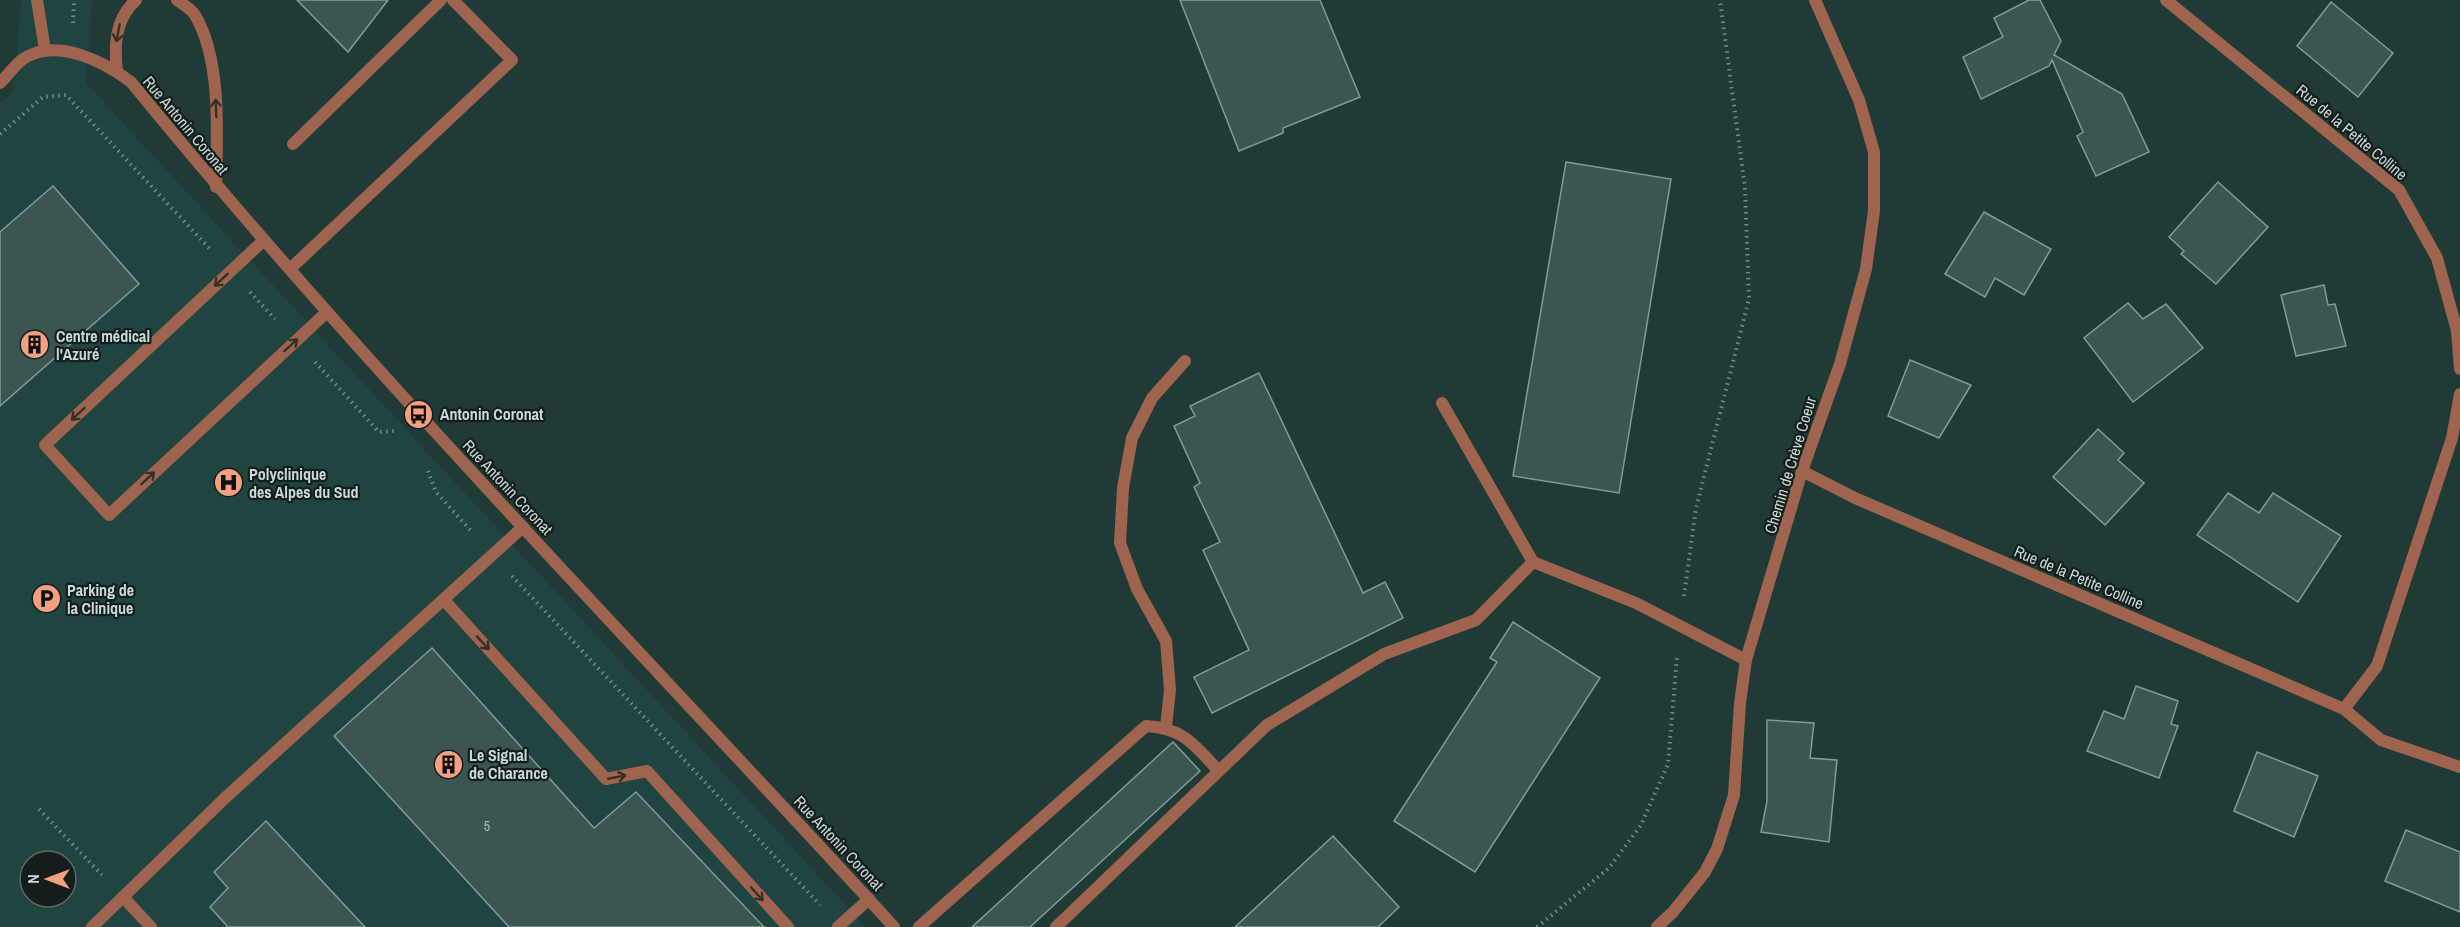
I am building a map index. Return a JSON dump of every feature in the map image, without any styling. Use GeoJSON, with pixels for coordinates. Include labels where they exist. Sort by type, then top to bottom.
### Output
{"type":"FeatureCollection","features":[{"type":"Feature","properties":{"kind":"street"},"geometry":{"type":"LineString","coordinates":[[0,83],[23,60],[45,50],[38,0]]}},
{"type":"Feature","properties":{"kind":"street"},"geometry":{"type":"LineString","coordinates":[[117,72],[115,54],[117,30],[125,10],[136,0]]}},
{"type":"Feature","properties":{"kind":"street"},"geometry":{"type":"LineString","coordinates":[[177,0],[194,13],[207,47],[216,97],[216,187]]}},
{"type":"Feature","properties":{"kind":"street"},"geometry":{"type":"LineString","coordinates":[[293,144],[441,0]]}},
{"type":"Feature","properties":{"kind":"street"},"geometry":{"type":"LineString","coordinates":[[290,269],[512,60],[453,0]]}},
{"type":"Feature","properties":{"kind":"street","name":"Chemin de Crève Coeur"},"geometry":{"type":"LineString","coordinates":[[1657,927],[1673,912],[1705,872],[1717,849],[1734,795],[1740,703],[1746,660],[1802,471],[1840,364],[1866,269],[1874,211],[1874,152],[1858,100],[1815,0]]}},
{"type":"Feature","properties":{"kind":"street","name":"Rue de la Petite Colline"},"geometry":{"type":"LineString","coordinates":[[2166,0],[2399,190],[2437,258],[2457,331],[2460,369]]}},
{"type":"Feature","properties":{"kind":"street","name":"Rue Antonin Coronat"},"geometry":{"type":"LineString","coordinates":[[45,50],[72,52],[117,72],[130,82],[216,187],[327,312],[894,927]]}},
{"type":"Feature","properties":{"kind":"street"},"geometry":{"type":"LineString","coordinates":[[264,241],[45,445],[109,515],[327,312]]}},
{"type":"Feature","properties":{"kind":"street"},"geometry":{"type":"LineString","coordinates":[[1166,727],[1170,690],[1166,641],[1137,589],[1120,543],[1123,488],[1132,438],[1152,398],[1185,361]]}},
{"type":"Feature","properties":{"kind":"street"},"geometry":{"type":"LineString","coordinates":[[2344,709],[2377,666],[2452,438],[2460,394]]}},
{"type":"Feature","properties":{"kind":"street"},"geometry":{"type":"LineString","coordinates":[[1442,404],[1533,562],[1636,603],[1746,660]]}},
{"type":"Feature","properties":{"kind":"street","name":"Rue de la Petite Colline"},"geometry":{"type":"LineString","coordinates":[[1802,471],[1855,498],[2344,709],[2381,740],[2460,767]]}},
{"type":"Feature","properties":{"kind":"street"},"geometry":{"type":"LineString","coordinates":[[92,927],[225,798],[523,527]]}},
{"type":"Feature","properties":{"kind":"street"},"geometry":{"type":"LineString","coordinates":[[1056,927],[1267,725],[1384,654],[1476,620],[1533,562]]}},
{"type":"Feature","properties":{"kind":"street"},"geometry":{"type":"LineString","coordinates":[[444,600],[606,779],[647,771],[788,927]]}},
{"type":"Feature","properties":{"kind":"street"},"geometry":{"type":"LineString","coordinates":[[919,927],[1146,726],[1166,727],[1186,736],[1219,771]]}},
{"type":"Feature","properties":{"kind":"street"},"geometry":{"type":"LineString","coordinates":[[123,897],[151,927]]}},
{"type":"Feature","properties":{"kind":"street"},"geometry":{"type":"LineString","coordinates":[[839,926],[869,899]]}},
{"type":"Feature","properties":{"kind":"path"},"geometry":{"type":"LineString","coordinates":[[1537,927],[1609,868],[1641,825],[1668,764],[1679,627],[1696,508],[1749,299],[1745,188],[1720,0]]}},
{"type":"Feature","properties":{"kind":"path"},"geometry":{"type":"LineString","coordinates":[[0,134],[43,97],[66,95],[379,432],[398,431]]}},
{"type":"Feature","properties":{"kind":"path"},"geometry":{"type":"LineString","coordinates":[[426,464],[436,492],[839,926]]}},
{"type":"Feature","properties":{"kind":"path"},"geometry":{"type":"LineString","coordinates":[[39,809],[123,897]]}},
{"type":"Feature","properties":{"kind":"shaded area","name":"Polyclinique des Alpes du Sud"},"geometry":{"type":"Polygon","coordinates":[[[21,0],[92,0],[86,83],[866,927],[0,927],[0,104],[13,91],[21,0]]]}},
{"type":"Feature","properties":{"kind":"building"},"geometry":{"type":"Polygon","coordinates":[[[297,0],[388,0],[348,52],[297,0]]]}},
{"type":"Feature","properties":{"kind":"building"},"geometry":{"type":"Polygon","coordinates":[[[1180,0],[1320,0],[1360,97],[1283,128],[1283,133],[1239,151],[1180,0]]]}},
{"type":"Feature","properties":{"kind":"building"},"geometry":{"type":"Polygon","coordinates":[[[2029,0],[2040,0],[2061,41],[2054,55],[2122,94],[2149,152],[2096,176],[2077,136],[2083,132],[2052,60],[2049,66],[1981,99],[1963,57],[2003,37],[1994,18],[2029,0]]]}},
{"type":"Feature","properties":{"kind":"building"},"geometry":{"type":"Polygon","coordinates":[[[2331,2],[2393,53],[2358,97],[2297,46],[2331,2]]]}},
{"type":"Feature","properties":{"kind":"building"},"geometry":{"type":"Polygon","coordinates":[[[1566,162],[1671,179],[1619,493],[1513,476],[1566,162]]]}},
{"type":"Feature","properties":{"kind":"building"},"geometry":{"type":"Polygon","coordinates":[[[2218,182],[2268,227],[2216,284],[2181,254],[2184,251],[2169,237],[2218,182]]]}},
{"type":"Feature","properties":{"kind":"building","name":"Centre médical l'Azuré"},"geometry":{"type":"Polygon","coordinates":[[[53,186],[139,284],[0,406],[0,232],[53,186]]]}},
{"type":"Feature","properties":{"kind":"building"},"geometry":{"type":"Polygon","coordinates":[[[1984,212],[2051,249],[2024,295],[1995,278],[1985,297],[1945,274],[1984,212]]]}},
{"type":"Feature","properties":{"kind":"building"},"geometry":{"type":"Polygon","coordinates":[[[2324,285],[2328,305],[2335,304],[2346,346],[2296,356],[2281,295],[2324,285]]]}},
{"type":"Feature","properties":{"kind":"building"},"geometry":{"type":"Polygon","coordinates":[[[2128,303],[2143,319],[2166,304],[2203,348],[2133,402],[2084,338],[2128,303]]]}},
{"type":"Feature","properties":{"kind":"building"},"geometry":{"type":"Polygon","coordinates":[[[1910,360],[1971,385],[1939,438],[1888,416],[1910,360]]]}},
{"type":"Feature","properties":{"kind":"building"},"geometry":{"type":"Polygon","coordinates":[[[1259,373],[1363,593],[1385,582],[1403,618],[1212,713],[1194,677],[1249,650],[1203,550],[1220,542],[1194,487],[1200,483],[1174,426],[1195,416],[1190,406],[1259,373]]]}},
{"type":"Feature","properties":{"kind":"building"},"geometry":{"type":"Polygon","coordinates":[[[2098,429],[2124,453],[2118,460],[2144,483],[2105,525],[2053,477],[2098,429]]]}},
{"type":"Feature","properties":{"kind":"building"},"geometry":{"type":"Polygon","coordinates":[[[2228,493],[2259,513],[2273,493],[2341,536],[2298,602],[2197,535],[2228,493]]]}},
{"type":"Feature","properties":{"kind":"building"},"geometry":{"type":"Polygon","coordinates":[[[1513,622],[1600,678],[1475,872],[1394,821],[1497,662],[1490,658],[1513,622]]]}},
{"type":"Feature","properties":{"kind":"building","name":"Le Signal de Charance"},"geometry":{"type":"Polygon","coordinates":[[[432,648],[594,828],[636,792],[764,927],[509,927],[334,736],[432,648]]]}},
{"type":"Feature","properties":{"kind":"building"},"geometry":{"type":"Polygon","coordinates":[[[2136,686],[2178,701],[2171,724],[2178,726],[2159,778],[2087,751],[2104,711],[2124,719],[2136,686]]]}},
{"type":"Feature","properties":{"kind":"building"},"geometry":{"type":"Polygon","coordinates":[[[1767,720],[1814,723],[1810,758],[1837,760],[1829,842],[1761,832],[1767,801],[1767,720]]]}},
{"type":"Feature","properties":{"kind":"building"},"geometry":{"type":"Polygon","coordinates":[[[1173,742],[1200,771],[1030,927],[972,927],[1173,742]]]}},
{"type":"Feature","properties":{"kind":"building"},"geometry":{"type":"Polygon","coordinates":[[[2257,752],[2318,776],[2294,837],[2234,811],[2257,752]]]}},
{"type":"Feature","properties":{"kind":"building"},"geometry":{"type":"Polygon","coordinates":[[[266,821],[365,927],[228,927],[210,907],[228,888],[214,872],[266,821]]]}},
{"type":"Feature","properties":{"kind":"building"},"geometry":{"type":"Polygon","coordinates":[[[2406,830],[2460,852],[2460,912],[2385,881],[2406,830]]]}},
{"type":"Feature","properties":{"kind":"building"},"geometry":{"type":"Polygon","coordinates":[[[1333,836],[1399,907],[1378,927],[1235,927],[1333,836]]]}},
{"type":"Feature","properties":{"kind":"place","name":"Centre médical l'Azuré"},"geometry":{"type":"Point","coordinates":[35,345]}},
{"type":"Feature","properties":{"kind":"place","name":"Antonin Coronat"},"geometry":{"type":"Point","coordinates":[419,414]}},
{"type":"Feature","properties":{"kind":"place","name":"Polyclinique des Alpes du Sud"},"geometry":{"type":"Point","coordinates":[228,483]}},
{"type":"Feature","properties":{"kind":"place","name":"Parking de la Clinique"},"geometry":{"type":"Point","coordinates":[46,599]}},
{"type":"Feature","properties":{"kind":"place","name":"Le Signal de Charance"},"geometry":{"type":"Point","coordinates":[448,764]}}]}
